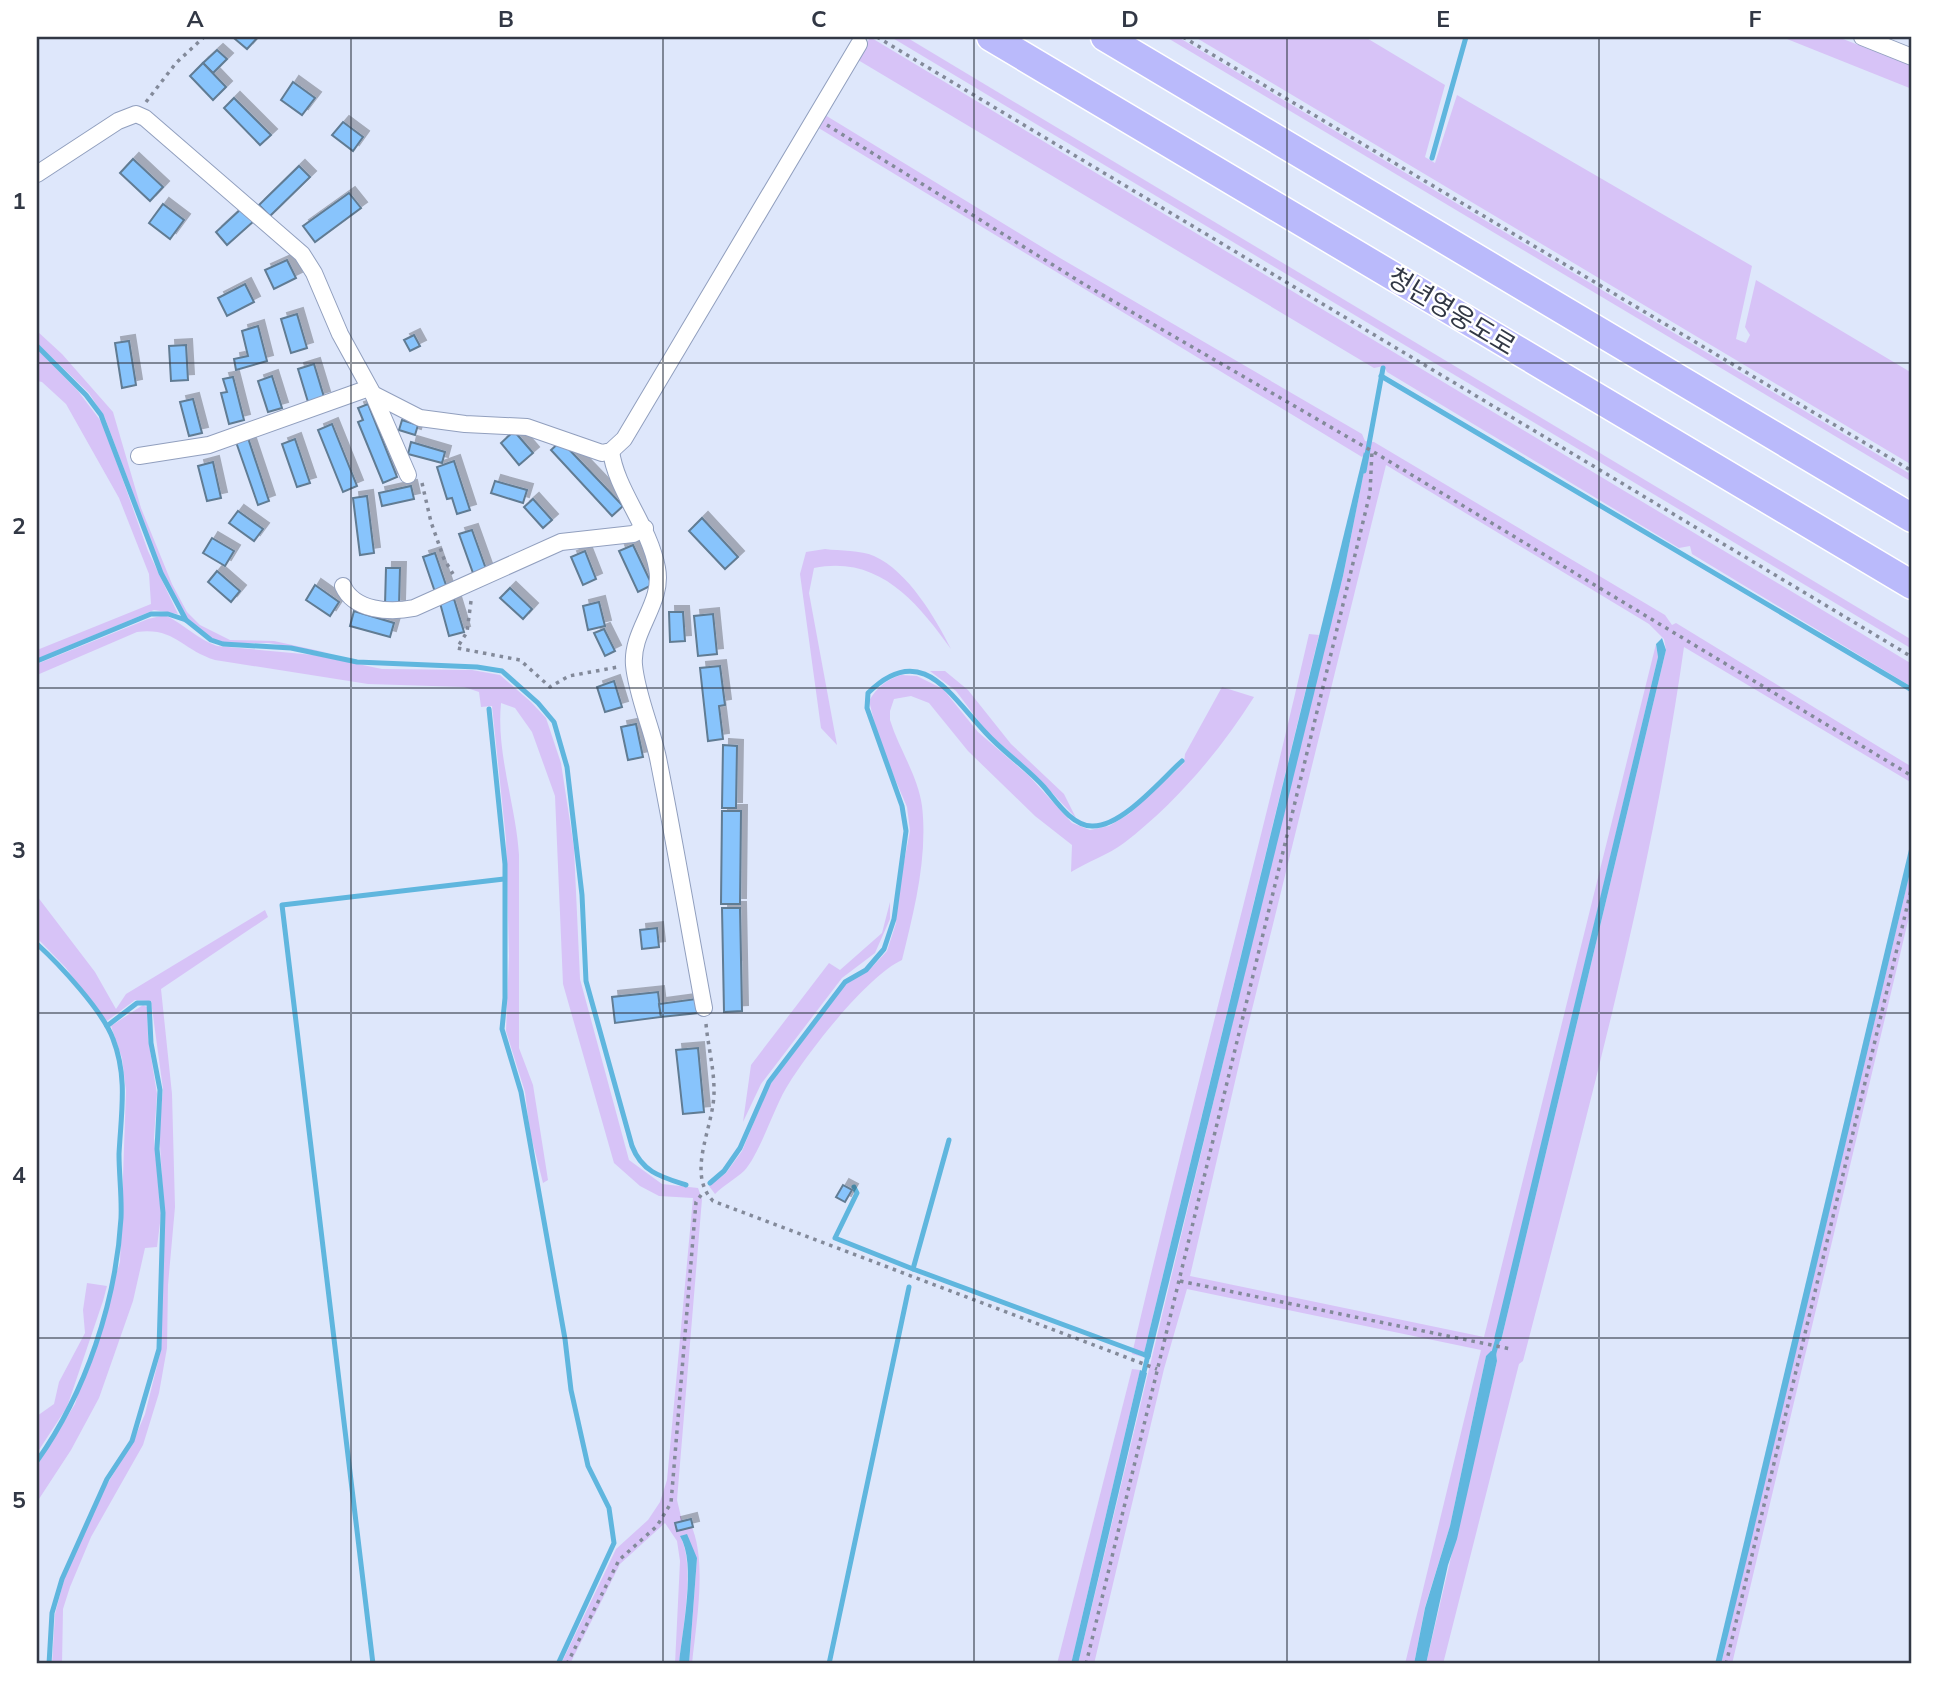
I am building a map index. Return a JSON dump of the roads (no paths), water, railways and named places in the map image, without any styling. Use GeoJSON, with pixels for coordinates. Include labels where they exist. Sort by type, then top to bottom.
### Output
{"type":"FeatureCollection","features":[{"type":"Feature","properties":{"kind":"highway","name":"청년영웅도로"},"geometry":{"type":"LineString","coordinates":[[991,37],[1912,585]]}},
{"type":"Feature","properties":{"kind":"highway"},"geometry":{"type":"LineString","coordinates":[[1105,37],[1912,519]]}},
{"type":"Feature","properties":{"kind":"street"},"geometry":{"type":"LineString","coordinates":[[1862,37],[1912,57]]}},
{"type":"Feature","properties":{"kind":"street"},"geometry":{"type":"LineString","coordinates":[[139,456],[209,445],[371,391],[420,418],[465,425],[527,427],[552,433],[591,450],[611,451],[624,439],[859,44]]}},
{"type":"Feature","properties":{"kind":"street"},"geometry":{"type":"LineString","coordinates":[[37,174],[118,121],[136,114],[145,118],[302,254],[371,391],[408,475]]}},
{"type":"Feature","properties":{"kind":"street"},"geometry":{"type":"LineString","coordinates":[[611,451],[613,468],[645,528],[658,570],[659,587],[636,645],[634,664],[658,759],[704,1008]]}},
{"type":"Feature","properties":{"kind":"street"},"geometry":{"type":"LineString","coordinates":[[343,586],[347,597],[361,604],[401,611],[561,542],[633,534],[645,528]]}},
{"type":"Feature","properties":{"kind":"water"},"geometry":{"type":"Polygon","coordinates":[[[1364,452],[1367,457],[1343,576],[1150,1359],[1143,1357],[1364,452]]]}},
{"type":"Feature","properties":{"kind":"water"},"geometry":{"type":"Polygon","coordinates":[[[1662,638],[1666,650],[1501,1341],[1494,1339],[1658,657],[1656,644],[1662,638]]]}},
{"type":"Feature","properties":{"kind":"water"},"geometry":{"type":"Polygon","coordinates":[[[1912,837],[1912,864],[1749,1550],[1721,1664],[1715,1664],[1912,837]]]}},
{"type":"Feature","properties":{"kind":"water"},"geometry":{"type":"Polygon","coordinates":[[[1491,1351],[1496,1352],[1497,1361],[1457,1539],[1448,1565],[1426,1664],[1414,1664],[1425,1608],[1450,1526],[1486,1356],[1491,1351]]]}},
{"type":"Feature","properties":{"kind":"water"},"geometry":{"type":"Polygon","coordinates":[[[1140,1370],[1147,1373],[1078,1664],[1071,1664],[1140,1370]]]}},
{"type":"Feature","properties":{"kind":"water"},"geometry":{"type":"Polygon","coordinates":[[[687,1534],[697,1558],[689,1664],[679,1664],[688,1580],[685,1548],[680,1536],[687,1534]]]}},
{"type":"Feature","properties":{"kind":"waterway"},"geometry":{"type":"LineString","coordinates":[[1432,158],[1466,37]]}},
{"type":"Feature","properties":{"kind":"waterway"},"geometry":{"type":"LineString","coordinates":[[37,346],[86,395],[101,415],[161,573],[186,620]]}},
{"type":"Feature","properties":{"kind":"waterway"},"geometry":{"type":"LineString","coordinates":[[1364,471],[1383,368]]}},
{"type":"Feature","properties":{"kind":"waterway"},"geometry":{"type":"LineString","coordinates":[[1381,376],[1912,690]]}},
{"type":"Feature","properties":{"kind":"waterway"},"geometry":{"type":"LineString","coordinates":[[37,661],[151,614],[168,614],[186,620],[211,640],[223,644],[291,648],[357,662],[477,667],[502,671],[538,703],[554,722],[567,767],[582,895],[586,981],[632,1146],[647,1168],[686,1185]]}},
{"type":"Feature","properties":{"kind":"waterway"},"geometry":{"type":"LineString","coordinates":[[710,1183],[724,1171],[740,1148],[769,1082],[845,982],[866,970],[884,949],[894,919],[906,831],[902,806],[867,708],[868,693],[887,678],[904,672],[919,672],[933,679],[947,689],[992,739],[1037,780],[1065,812],[1085,825],[1104,824],[1116,819],[1182,761]]}},
{"type":"Feature","properties":{"kind":"waterway"},"geometry":{"type":"LineString","coordinates":[[489,709],[505,864],[505,998],[502,1029],[521,1092],[565,1339],[571,1390],[588,1466],[609,1508],[614,1543],[558,1664]]}},
{"type":"Feature","properties":{"kind":"waterway"},"geometry":{"type":"LineString","coordinates":[[373,1664],[282,905],[504,879]]}},
{"type":"Feature","properties":{"kind":"waterway"},"geometry":{"type":"LineString","coordinates":[[37,944],[57,963],[100,1015],[118,1053],[122,1082],[119,1154],[121,1218],[113,1282],[96,1345],[84,1376],[70,1406],[37,1461]]}},
{"type":"Feature","properties":{"kind":"waterway"},"geometry":{"type":"LineString","coordinates":[[49,1664],[52,1613],[62,1579],[107,1479],[132,1441],[159,1349],[163,1213],[157,1149],[160,1090],[151,1043],[149,1003],[137,1003],[107,1026]]}},
{"type":"Feature","properties":{"kind":"waterway"},"geometry":{"type":"LineString","coordinates":[[949,1140],[913,1269],[1148,1356]]}},
{"type":"Feature","properties":{"kind":"waterway"},"geometry":{"type":"LineString","coordinates":[[854,1187],[857,1193],[835,1238],[913,1269]]}},
{"type":"Feature","properties":{"kind":"waterway"},"geometry":{"type":"LineString","coordinates":[[829,1664],[909,1287]]}},
{"type":"Feature","properties":{"kind":"waterway"},"geometry":{"type":"LineString","coordinates":[[1493,1356],[1499,1335]]}},
{"type":"Feature","properties":{"kind":"waterway"},"geometry":{"type":"LineString","coordinates":[[1143,1376],[1148,1355]]}}]}
